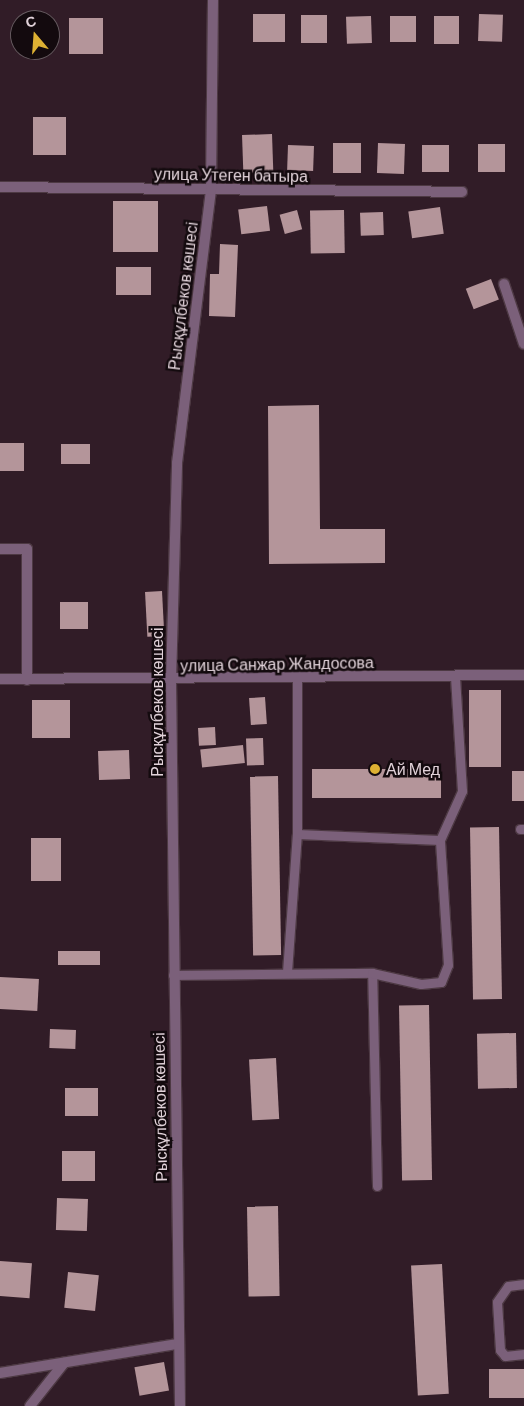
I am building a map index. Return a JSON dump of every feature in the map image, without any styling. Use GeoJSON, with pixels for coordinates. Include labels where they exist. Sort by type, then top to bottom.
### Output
{"type":"FeatureCollection","features":[{"type":"Feature","properties":{"kind":"street","name":"Рысқұлбеков көшесі"},"geometry":{"type":"LineString","coordinates":[[180,1406],[173,975],[171,681],[178,463],[211,190],[213,0]]}},
{"type":"Feature","properties":{"kind":"street","name":"улица Утеген батыра"},"geometry":{"type":"LineString","coordinates":[[0,187],[462,192]]}},
{"type":"Feature","properties":{"kind":"street"},"geometry":{"type":"LineString","coordinates":[[504,284],[524,344]]}},
{"type":"Feature","properties":{"kind":"street"},"geometry":{"type":"LineString","coordinates":[[0,549],[27,549],[27,680]]}},
{"type":"Feature","properties":{"kind":"street","name":"улица Санжар Жандосова"},"geometry":{"type":"LineString","coordinates":[[0,679],[171,681],[524,675]]}},
{"type":"Feature","properties":{"kind":"street"},"geometry":{"type":"LineString","coordinates":[[0,1373],[178,1344]]}},
{"type":"Feature","properties":{"kind":"street"},"geometry":{"type":"LineString","coordinates":[[30,1406],[64,1363]]}},
{"type":"Feature","properties":{"kind":"lane"},"geometry":{"type":"LineString","coordinates":[[173,975],[372,972],[421,984],[440,982],[448,964],[440,840],[462,791],[455,676]]}},
{"type":"Feature","properties":{"kind":"lane"},"geometry":{"type":"LineString","coordinates":[[287,972],[297,834],[297,679]]}},
{"type":"Feature","properties":{"kind":"lane"},"geometry":{"type":"LineString","coordinates":[[297,834],[440,840]]}},
{"type":"Feature","properties":{"kind":"lane"},"geometry":{"type":"LineString","coordinates":[[372,972],[377,1186]]}},
{"type":"Feature","properties":{"kind":"lane"},"geometry":{"type":"LineString","coordinates":[[524,1284],[508,1286],[497,1302],[500,1350],[505,1356],[524,1354]]}},
{"type":"Feature","properties":{"kind":"building"},"geometry":{"type":"Polygon","coordinates":[[[253,14],[285,14],[285,42],[253,42],[253,14]]]}},
{"type":"Feature","properties":{"kind":"building"},"geometry":{"type":"Polygon","coordinates":[[[479,14],[503,15],[502,42],[478,41],[479,14]]]}},
{"type":"Feature","properties":{"kind":"building"},"geometry":{"type":"Polygon","coordinates":[[[301,15],[327,15],[327,43],[301,43],[301,15]]]}},
{"type":"Feature","properties":{"kind":"building"},"geometry":{"type":"Polygon","coordinates":[[[371,16],[372,43],[347,44],[346,17],[371,16]]]}},
{"type":"Feature","properties":{"kind":"building"},"geometry":{"type":"Polygon","coordinates":[[[390,16],[416,16],[416,42],[390,42],[390,16]]]}},
{"type":"Feature","properties":{"kind":"building"},"geometry":{"type":"Polygon","coordinates":[[[434,16],[459,16],[459,44],[434,44],[434,16]]]}},
{"type":"Feature","properties":{"kind":"building"},"geometry":{"type":"Polygon","coordinates":[[[69,18],[103,18],[103,54],[69,54],[69,18]]]}},
{"type":"Feature","properties":{"kind":"building"},"geometry":{"type":"Polygon","coordinates":[[[33,117],[66,117],[66,155],[33,155],[33,117]]]}},
{"type":"Feature","properties":{"kind":"building"},"geometry":{"type":"Polygon","coordinates":[[[272,134],[273,172],[243,173],[242,135],[272,134]]]}},
{"type":"Feature","properties":{"kind":"building"},"geometry":{"type":"Polygon","coordinates":[[[333,143],[361,143],[361,173],[333,173],[333,143]]]}},
{"type":"Feature","properties":{"kind":"building"},"geometry":{"type":"Polygon","coordinates":[[[378,143],[405,144],[404,174],[377,173],[378,143]]]}},
{"type":"Feature","properties":{"kind":"building"},"geometry":{"type":"Polygon","coordinates":[[[478,144],[505,144],[505,172],[478,172],[478,144]]]}},
{"type":"Feature","properties":{"kind":"building"},"geometry":{"type":"Polygon","coordinates":[[[288,145],[314,146],[313,171],[287,170],[288,145]]]}},
{"type":"Feature","properties":{"kind":"building"},"geometry":{"type":"Polygon","coordinates":[[[422,145],[449,145],[449,172],[422,172],[422,145]]]}},
{"type":"Feature","properties":{"kind":"building"},"geometry":{"type":"Polygon","coordinates":[[[113,201],[158,201],[158,252],[113,252],[113,201]]]}},
{"type":"Feature","properties":{"kind":"building"},"geometry":{"type":"Polygon","coordinates":[[[267,206],[270,231],[241,234],[238,210],[267,206]]]}},
{"type":"Feature","properties":{"kind":"building"},"geometry":{"type":"Polygon","coordinates":[[[440,207],[444,234],[412,238],[408,211],[440,207]]]}},
{"type":"Feature","properties":{"kind":"building"},"geometry":{"type":"Polygon","coordinates":[[[297,210],[302,229],[285,234],[280,215],[297,210]]]}},
{"type":"Feature","properties":{"kind":"building"},"geometry":{"type":"Polygon","coordinates":[[[344,210],[345,253],[311,254],[310,211],[344,210]]]}},
{"type":"Feature","properties":{"kind":"building"},"geometry":{"type":"Polygon","coordinates":[[[383,212],[384,235],[361,236],[360,213],[383,212]]]}},
{"type":"Feature","properties":{"kind":"building"},"geometry":{"type":"Polygon","coordinates":[[[220,244],[238,245],[235,317],[209,316],[210,274],[219,274],[220,244]]]}},
{"type":"Feature","properties":{"kind":"building"},"geometry":{"type":"Polygon","coordinates":[[[116,267],[151,267],[151,295],[116,295],[116,267]]]}},
{"type":"Feature","properties":{"kind":"building"},"geometry":{"type":"Polygon","coordinates":[[[491,279],[499,300],[474,309],[466,289],[491,279]]]}},
{"type":"Feature","properties":{"kind":"building"},"geometry":{"type":"Polygon","coordinates":[[[319,405],[320,529],[385,529],[385,563],[269,564],[268,406],[319,405]]]}},
{"type":"Feature","properties":{"kind":"building"},"geometry":{"type":"Polygon","coordinates":[[[0,443],[24,443],[24,471],[0,471],[0,443]]]}},
{"type":"Feature","properties":{"kind":"building"},"geometry":{"type":"Polygon","coordinates":[[[61,444],[90,444],[90,464],[61,464],[61,444]]]}},
{"type":"Feature","properties":{"kind":"building"},"geometry":{"type":"Polygon","coordinates":[[[162,591],[164,636],[147,637],[145,592],[162,591]]]}},
{"type":"Feature","properties":{"kind":"building"},"geometry":{"type":"Polygon","coordinates":[[[60,602],[88,602],[88,629],[60,629],[60,602]]]}},
{"type":"Feature","properties":{"kind":"building"},"geometry":{"type":"Polygon","coordinates":[[[469,690],[501,690],[501,767],[469,767],[469,690]]]}},
{"type":"Feature","properties":{"kind":"building"},"geometry":{"type":"Polygon","coordinates":[[[265,697],[267,724],[251,725],[249,698],[265,697]]]}},
{"type":"Feature","properties":{"kind":"building"},"geometry":{"type":"Polygon","coordinates":[[[32,700],[70,700],[70,738],[32,738],[32,700]]]}},
{"type":"Feature","properties":{"kind":"building"},"geometry":{"type":"Polygon","coordinates":[[[215,727],[216,745],[199,746],[198,728],[215,727]]]}},
{"type":"Feature","properties":{"kind":"building"},"geometry":{"type":"Polygon","coordinates":[[[263,738],[264,765],[247,766],[246,739],[263,738]]]}},
{"type":"Feature","properties":{"kind":"building"},"geometry":{"type":"Polygon","coordinates":[[[243,745],[245,763],[202,767],[200,749],[243,745]]]}},
{"type":"Feature","properties":{"kind":"building"},"geometry":{"type":"Polygon","coordinates":[[[129,750],[130,779],[99,780],[98,751],[129,750]]]}},
{"type":"Feature","properties":{"kind":"building"},"geometry":{"type":"Polygon","coordinates":[[[312,769],[441,769],[441,798],[312,798],[312,769]]]}},
{"type":"Feature","properties":{"kind":"building"},"geometry":{"type":"Polygon","coordinates":[[[512,771],[524,771],[524,801],[512,801],[512,771]]]}},
{"type":"Feature","properties":{"kind":"building"},"geometry":{"type":"Polygon","coordinates":[[[250,776],[278,776],[281,955],[253,955],[250,776]]]}},
{"type":"Feature","properties":{"kind":"building"},"geometry":{"type":"Polygon","coordinates":[[[499,827],[502,999],[473,999],[470,828],[499,827]]]}},
{"type":"Feature","properties":{"kind":"building"},"geometry":{"type":"Polygon","coordinates":[[[31,838],[61,838],[61,881],[31,881],[31,838]]]}},
{"type":"Feature","properties":{"kind":"building"},"geometry":{"type":"Polygon","coordinates":[[[58,951],[100,951],[100,965],[58,965],[58,951]]]}},
{"type":"Feature","properties":{"kind":"building"},"geometry":{"type":"Polygon","coordinates":[[[0,977],[39,979],[37,1011],[0,1009],[0,977]]]}},
{"type":"Feature","properties":{"kind":"building"},"geometry":{"type":"Polygon","coordinates":[[[429,1005],[432,1180],[402,1180],[399,1006],[429,1005]]]}},
{"type":"Feature","properties":{"kind":"building"},"geometry":{"type":"Polygon","coordinates":[[[50,1029],[76,1030],[75,1049],[49,1048],[50,1029]]]}},
{"type":"Feature","properties":{"kind":"building"},"geometry":{"type":"Polygon","coordinates":[[[516,1033],[517,1088],[478,1089],[477,1034],[516,1033]]]}},
{"type":"Feature","properties":{"kind":"building"},"geometry":{"type":"Polygon","coordinates":[[[276,1058],[279,1119],[252,1120],[249,1059],[276,1058]]]}},
{"type":"Feature","properties":{"kind":"building"},"geometry":{"type":"Polygon","coordinates":[[[65,1088],[98,1088],[98,1116],[65,1116],[65,1088]]]}},
{"type":"Feature","properties":{"kind":"building"},"geometry":{"type":"Polygon","coordinates":[[[62,1151],[95,1151],[95,1181],[62,1181],[62,1151]]]}},
{"type":"Feature","properties":{"kind":"building"},"geometry":{"type":"Polygon","coordinates":[[[57,1198],[88,1199],[87,1231],[56,1230],[57,1198]]]}},
{"type":"Feature","properties":{"kind":"building"},"geometry":{"type":"Polygon","coordinates":[[[278,1206],[280,1296],[249,1297],[247,1207],[278,1206]]]}},
{"type":"Feature","properties":{"kind":"building"},"geometry":{"type":"Polygon","coordinates":[[[0,1261],[32,1263],[29,1298],[0,1296],[0,1261]]]}},
{"type":"Feature","properties":{"kind":"building"},"geometry":{"type":"Polygon","coordinates":[[[442,1264],[449,1394],[418,1395],[411,1266],[442,1264]]]}},
{"type":"Feature","properties":{"kind":"building"},"geometry":{"type":"Polygon","coordinates":[[[68,1272],[99,1275],[95,1311],[64,1308],[68,1272]]]}},
{"type":"Feature","properties":{"kind":"building"},"geometry":{"type":"Polygon","coordinates":[[[164,1362],[169,1391],[139,1396],[134,1367],[164,1362]]]}},
{"type":"Feature","properties":{"kind":"building"},"geometry":{"type":"Polygon","coordinates":[[[489,1369],[524,1369],[524,1398],[489,1398],[489,1369]]]}},
{"type":"Feature","properties":{"kind":"place","name":"Ай Мед"},"geometry":{"type":"Point","coordinates":[375,769]}}]}
